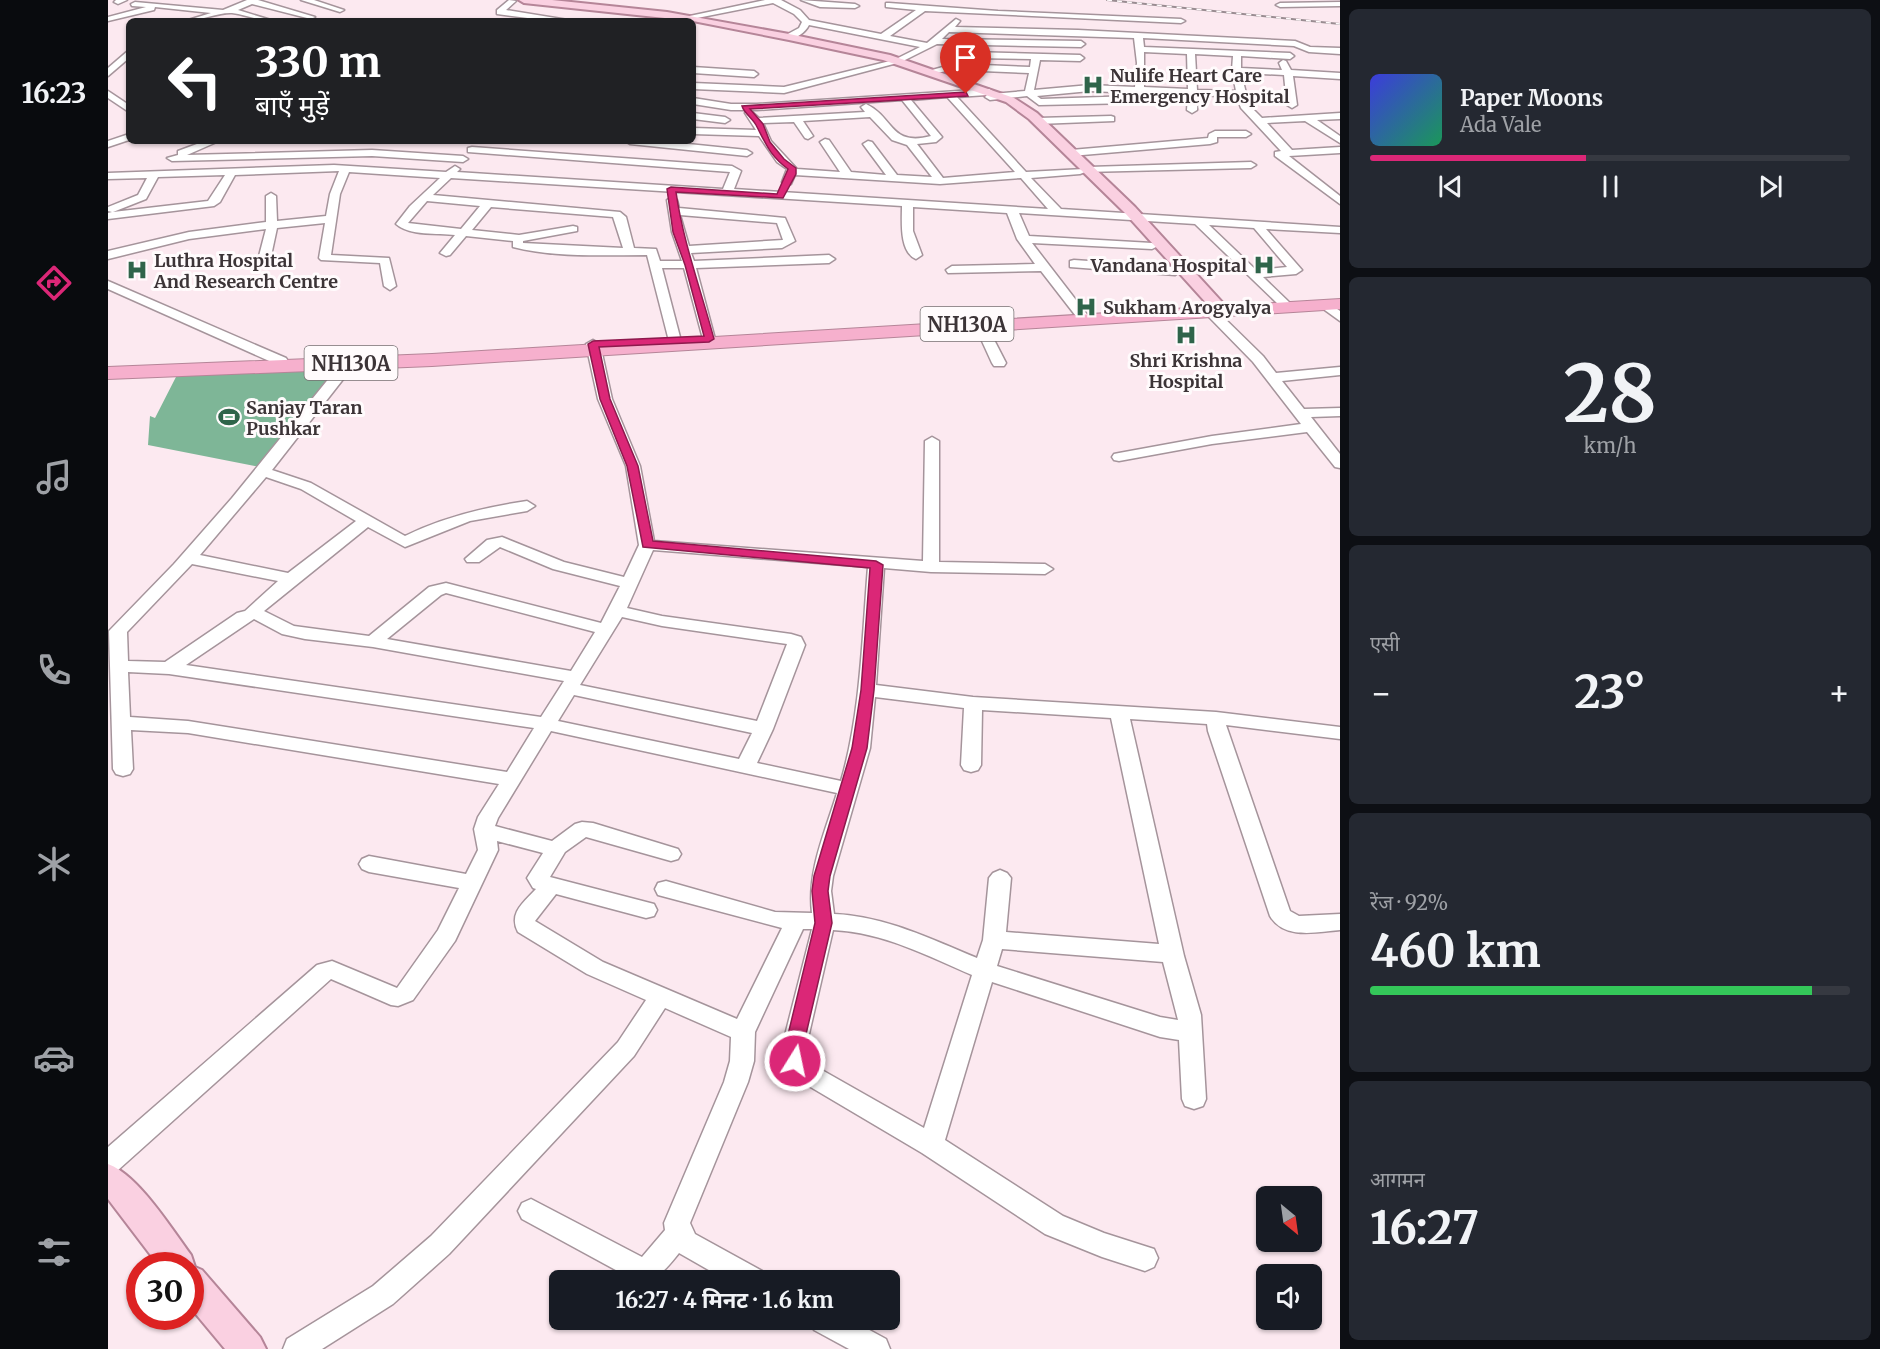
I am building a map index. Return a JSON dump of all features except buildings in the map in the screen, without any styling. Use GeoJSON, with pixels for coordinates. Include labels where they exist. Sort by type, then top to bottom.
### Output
{"type":"FeatureCollection","features":[{"type":"Feature","properties":{"kind":"highway","name":"NH130A"},"geometry":{"type":"LineString","coordinates":[[108,373],[348,364],[675,340],[982,328],[1216,311],[1284,303],[1336,306]]}},
{"type":"Feature","properties":{"kind":"highway","name":"NH130A"},"geometry":{"type":"LineString","coordinates":[[108,366],[594,347],[1083,318],[1336,306]]}},
{"type":"Feature","properties":{"kind":"main road"},"geometry":{"type":"LineString","coordinates":[[506,0],[665,18]]}},
{"type":"Feature","properties":{"kind":"main road"},"geometry":{"type":"LineString","coordinates":[[524,0],[562,2],[670,18]]}},
{"type":"Feature","properties":{"kind":"main road"},"geometry":{"type":"LineString","coordinates":[[696,22],[789,37],[894,61],[1019,105],[1071,153],[1084,170]]}},
{"type":"Feature","properties":{"kind":"main road"},"geometry":{"type":"LineString","coordinates":[[696,23],[894,61],[990,94],[1020,113],[1084,170],[1133,218],[1216,311]]}},
{"type":"Feature","properties":{"kind":"main road"},"geometry":{"type":"LineString","coordinates":[[1133,218],[1152,246],[1216,311]]}},
{"type":"Feature","properties":{"kind":"main road"},"geometry":{"type":"LineString","coordinates":[[108,1179],[124,1194],[168,1252]]}},
{"type":"Feature","properties":{"kind":"main road"},"geometry":{"type":"LineString","coordinates":[[204,1297],[248,1349]]}},
{"type":"Feature","properties":{"kind":"street"},"geometry":{"type":"LineString","coordinates":[[175,5],[186,0]]}},
{"type":"Feature","properties":{"kind":"street"},"geometry":{"type":"LineString","coordinates":[[305,0],[340,10]]}},
{"type":"Feature","properties":{"kind":"street"},"geometry":{"type":"LineString","coordinates":[[692,18],[776,0],[799,13],[806,22],[883,38],[932,44],[983,42],[1082,44]]}},
{"type":"Feature","properties":{"kind":"street"},"geometry":{"type":"LineString","coordinates":[[805,0],[820,5],[855,6]]}},
{"type":"Feature","properties":{"kind":"street"},"geometry":{"type":"LineString","coordinates":[[197,18],[251,1],[311,17]]}},
{"type":"Feature","properties":{"kind":"street"},"geometry":{"type":"LineString","coordinates":[[512,1],[500,12],[547,18]]}},
{"type":"Feature","properties":{"kind":"street"},"geometry":{"type":"LineString","coordinates":[[885,2],[922,4],[964,12],[1181,21]]}},
{"type":"Feature","properties":{"kind":"street"},"geometry":{"type":"LineString","coordinates":[[1280,5],[1314,2],[1340,4]]}},
{"type":"Feature","properties":{"kind":"street"},"geometry":{"type":"LineString","coordinates":[[135,4],[196,8],[227,7],[261,18]]}},
{"type":"Feature","properties":{"kind":"street"},"geometry":{"type":"LineString","coordinates":[[883,38],[914,16],[922,4]]}},
{"type":"Feature","properties":{"kind":"street"},"geometry":{"type":"LineString","coordinates":[[108,19],[162,5]]}},
{"type":"Feature","properties":{"kind":"street"},"geometry":{"type":"LineString","coordinates":[[166,16],[196,8]]}},
{"type":"Feature","properties":{"kind":"street"},"geometry":{"type":"LineString","coordinates":[[914,16],[956,20],[964,18],[1075,18],[1190,28],[1192,39]]}},
{"type":"Feature","properties":{"kind":"street"},"geometry":{"type":"LineString","coordinates":[[929,72],[969,59],[1036,57],[1080,62],[1082,44],[1075,18]]}},
{"type":"Feature","properties":{"kind":"street"},"geometry":{"type":"LineString","coordinates":[[108,19],[126,22]]}},
{"type":"Feature","properties":{"kind":"street"},"geometry":{"type":"LineString","coordinates":[[696,86],[777,90],[818,81],[894,61],[932,44],[956,20]]}},
{"type":"Feature","properties":{"kind":"street"},"geometry":{"type":"LineString","coordinates":[[789,37],[802,30],[806,22]]}},
{"type":"Feature","properties":{"kind":"street"},"geometry":{"type":"LineString","coordinates":[[841,29],[849,23]]}},
{"type":"Feature","properties":{"kind":"street"},"geometry":{"type":"LineString","coordinates":[[948,28],[1078,32],[1268,43],[1340,51]]}},
{"type":"Feature","properties":{"kind":"street"},"geometry":{"type":"LineString","coordinates":[[1264,32],[1310,38]]}},
{"type":"Feature","properties":{"kind":"street"},"geometry":{"type":"LineString","coordinates":[[1029,93],[1039,102],[1050,103],[1131,100],[1139,97],[1138,36]]}},
{"type":"Feature","properties":{"kind":"street"},"geometry":{"type":"LineString","coordinates":[[969,59],[983,46],[983,42]]}},
{"type":"Feature","properties":{"kind":"street"},"geometry":{"type":"LineString","coordinates":[[1268,43],[1269,56]]}},
{"type":"Feature","properties":{"kind":"street"},"geometry":{"type":"LineString","coordinates":[[1140,49],[1322,57]]}},
{"type":"Feature","properties":{"kind":"street"},"geometry":{"type":"LineString","coordinates":[[1191,52],[1192,110]]}},
{"type":"Feature","properties":{"kind":"street"},"geometry":{"type":"LineString","coordinates":[[1237,54],[1239,94],[1246,110],[1288,151]]}},
{"type":"Feature","properties":{"kind":"street"},"geometry":{"type":"LineString","coordinates":[[108,73],[126,56]]}},
{"type":"Feature","properties":{"kind":"street"},"geometry":{"type":"LineString","coordinates":[[1280,56],[1288,74],[1292,105]]}},
{"type":"Feature","properties":{"kind":"street"},"geometry":{"type":"LineString","coordinates":[[1029,93],[1036,57]]}},
{"type":"Feature","properties":{"kind":"street"},"geometry":{"type":"LineString","coordinates":[[969,59],[979,68],[1032,70]]}},
{"type":"Feature","properties":{"kind":"street"},"geometry":{"type":"LineString","coordinates":[[993,69],[1030,82]]}},
{"type":"Feature","properties":{"kind":"street"},"geometry":{"type":"LineString","coordinates":[[696,70],[754,74]]}},
{"type":"Feature","properties":{"kind":"street"},"geometry":{"type":"LineString","coordinates":[[1236,70],[1340,76]]}},
{"type":"Feature","properties":{"kind":"street"},"geometry":{"type":"LineString","coordinates":[[818,81],[863,101],[872,114],[896,138],[909,142],[932,140],[937,137],[905,98]]}},
{"type":"Feature","properties":{"kind":"street"},"geometry":{"type":"LineString","coordinates":[[696,101],[745,107],[1029,93],[1079,85],[1239,94]]}},
{"type":"Feature","properties":{"kind":"street"},"geometry":{"type":"LineString","coordinates":[[951,96],[1059,214]]}},
{"type":"Feature","properties":{"kind":"street"},"geometry":{"type":"LineString","coordinates":[[745,107],[749,121],[764,133],[766,142],[781,160],[791,166],[792,172],[780,196]]}},
{"type":"Feature","properties":{"kind":"street"},"geometry":{"type":"LineString","coordinates":[[696,116],[749,121],[872,114]]}},
{"type":"Feature","properties":{"kind":"street"},"geometry":{"type":"LineString","coordinates":[[1258,121],[1340,116]]}},
{"type":"Feature","properties":{"kind":"street"},"geometry":{"type":"LineString","coordinates":[[796,118],[808,136]]}},
{"type":"Feature","properties":{"kind":"street"},"geometry":{"type":"LineString","coordinates":[[1038,121],[1111,118]]}},
{"type":"Feature","properties":{"kind":"street"},"geometry":{"type":"LineString","coordinates":[[1084,119],[1108,141]]}},
{"type":"Feature","properties":{"kind":"street"},"geometry":{"type":"LineString","coordinates":[[1308,119],[1340,140]]}},
{"type":"Feature","properties":{"kind":"street"},"geometry":{"type":"LineString","coordinates":[[696,131],[764,133]]}},
{"type":"Feature","properties":{"kind":"street"},"geometry":{"type":"LineString","coordinates":[[1071,153],[1108,141],[1210,141],[1213,140],[1213,135],[1246,134]]}},
{"type":"Feature","properties":{"kind":"street"},"geometry":{"type":"LineString","coordinates":[[108,144],[126,142]]}},
{"type":"Feature","properties":{"kind":"street"},"geometry":{"type":"LineString","coordinates":[[825,142],[848,176]]}},
{"type":"Feature","properties":{"kind":"street"},"geometry":{"type":"LineString","coordinates":[[909,142],[940,181]]}},
{"type":"Feature","properties":{"kind":"street"},"geometry":{"type":"LineString","coordinates":[[108,182],[131,175],[204,144]]}},
{"type":"Feature","properties":{"kind":"street"},"geometry":{"type":"LineString","coordinates":[[311,153],[324,144]]}},
{"type":"Feature","properties":{"kind":"street"},"geometry":{"type":"LineString","coordinates":[[372,153],[383,144]]}},
{"type":"Feature","properties":{"kind":"street"},"geometry":{"type":"LineString","coordinates":[[518,153],[528,144]]}},
{"type":"Feature","properties":{"kind":"street"},"geometry":{"type":"LineString","coordinates":[[648,144],[747,153]]}},
{"type":"Feature","properties":{"kind":"street"},"geometry":{"type":"LineString","coordinates":[[868,144],[894,178]]}},
{"type":"Feature","properties":{"kind":"street"},"geometry":{"type":"LineString","coordinates":[[573,229],[519,238],[406,227],[402,224],[414,208],[449,175],[475,145],[611,173],[671,189],[1340,230]]}},
{"type":"Feature","properties":{"kind":"street"},"geometry":{"type":"LineString","coordinates":[[108,176],[345,169],[449,175],[611,173],[642,162],[660,146]]}},
{"type":"Feature","properties":{"kind":"street"},"geometry":{"type":"LineString","coordinates":[[1340,150],[1288,151],[1279,154],[1340,201]]}},
{"type":"Feature","properties":{"kind":"street"},"geometry":{"type":"LineString","coordinates":[[172,158],[372,153],[463,159]]}},
{"type":"Feature","properties":{"kind":"street"},"geometry":{"type":"LineString","coordinates":[[642,162],[734,170],[736,172],[727,193]]}},
{"type":"Feature","properties":{"kind":"street"},"geometry":{"type":"LineString","coordinates":[[792,172],[940,181],[1084,170],[1251,165]]}},
{"type":"Feature","properties":{"kind":"street"},"geometry":{"type":"LineString","coordinates":[[345,169],[335,194],[325,258],[385,260],[390,286]]}},
{"type":"Feature","properties":{"kind":"street"},"geometry":{"type":"LineString","coordinates":[[108,170],[131,175]]}},
{"type":"Feature","properties":{"kind":"street"},"geometry":{"type":"LineString","coordinates":[[108,216],[210,204],[215,202],[232,171]]}},
{"type":"Feature","properties":{"kind":"street"},"geometry":{"type":"LineString","coordinates":[[108,211],[142,197],[155,173]]}},
{"type":"Feature","properties":{"kind":"street"},"geometry":{"type":"LineString","coordinates":[[671,189],[673,211],[709,339]]}},
{"type":"Feature","properties":{"kind":"street"},"geometry":{"type":"LineString","coordinates":[[265,256],[272,225],[272,196]]}},
{"type":"Feature","properties":{"kind":"street"},"geometry":{"type":"LineString","coordinates":[[425,198],[619,216],[629,250]]}},
{"type":"Feature","properties":{"kind":"street"},"geometry":{"type":"LineString","coordinates":[[446,253],[488,204]]}},
{"type":"Feature","properties":{"kind":"street"},"geometry":{"type":"LineString","coordinates":[[908,204],[907,231],[915,255]]}},
{"type":"Feature","properties":{"kind":"street"},"geometry":{"type":"LineString","coordinates":[[570,250],[573,229],[584,211]]}},
{"type":"Feature","properties":{"kind":"street"},"geometry":{"type":"LineString","coordinates":[[673,211],[781,220],[789,241],[782,244],[684,250]]}},
{"type":"Feature","properties":{"kind":"street"},"geometry":{"type":"LineString","coordinates":[[1012,211],[1023,239],[1083,318]]}},
{"type":"Feature","properties":{"kind":"street"},"geometry":{"type":"LineString","coordinates":[[108,255],[144,244],[272,225],[331,219]]}},
{"type":"Feature","properties":{"kind":"street"},"geometry":{"type":"LineString","coordinates":[[1199,222],[1284,303]]}},
{"type":"Feature","properties":{"kind":"street"},"geometry":{"type":"LineString","coordinates":[[1254,274],[1296,270],[1257,225]]}},
{"type":"Feature","properties":{"kind":"street"},"geometry":{"type":"LineString","coordinates":[[519,238],[517,244],[519,246],[570,250],[652,251],[675,340]]}},
{"type":"Feature","properties":{"kind":"street"},"geometry":{"type":"LineString","coordinates":[[1023,239],[1152,246]]}},
{"type":"Feature","properties":{"kind":"street"},"geometry":{"type":"LineString","coordinates":[[656,264],[689,265],[830,259]]}},
{"type":"Feature","properties":{"kind":"street"},"geometry":{"type":"LineString","coordinates":[[1074,264],[1175,271]]}},
{"type":"Feature","properties":{"kind":"street"},"geometry":{"type":"LineString","coordinates":[[952,270],[1044,267]]}},
{"type":"Feature","properties":{"kind":"street"},"geometry":{"type":"LineString","coordinates":[[108,285],[281,361]]}},
{"type":"Feature","properties":{"kind":"street"},"geometry":{"type":"LineString","coordinates":[[1216,311],[1231,333],[1239,338],[1340,464]]}},
{"type":"Feature","properties":{"kind":"street"},"geometry":{"type":"LineString","coordinates":[[982,328],[999,363]]}},
{"type":"Feature","properties":{"kind":"street"},"geometry":{"type":"LineString","coordinates":[[108,1163],[325,971],[332,970],[398,997],[405,994],[447,935],[488,850],[485,831],[488,817],[617,611],[647,544],[633,466],[605,399],[594,347]]}},
{"type":"Feature","properties":{"kind":"street"},"geometry":{"type":"LineString","coordinates":[[123,769],[115,627],[164,586],[189,558],[265,472],[348,364]]}},
{"type":"Feature","properties":{"kind":"street"},"geometry":{"type":"LineString","coordinates":[[1272,378],[1340,371]]}},
{"type":"Feature","properties":{"kind":"street"},"geometry":{"type":"LineString","coordinates":[[1299,413],[1340,412]]}},
{"type":"Feature","properties":{"kind":"street"},"geometry":{"type":"LineString","coordinates":[[1119,457],[1212,440],[1310,427]]}},
{"type":"Feature","properties":{"kind":"street"},"geometry":{"type":"LineString","coordinates":[[931,567],[932,441]]}},
{"type":"Feature","properties":{"kind":"street"},"geometry":{"type":"LineString","coordinates":[[1321,441],[1340,441]]}},
{"type":"Feature","properties":{"kind":"street"},"geometry":{"type":"LineString","coordinates":[[265,472],[306,486],[405,542],[441,524],[464,517],[527,506]]}},
{"type":"Feature","properties":{"kind":"street"},"geometry":{"type":"LineString","coordinates":[[169,668],[252,613],[291,579],[366,522]]}},
{"type":"Feature","properties":{"kind":"street"},"geometry":{"type":"LineString","coordinates":[[473,559],[493,543],[502,542],[559,566],[630,583]]}},
{"type":"Feature","properties":{"kind":"street"},"geometry":{"type":"LineString","coordinates":[[647,544],[876,565],[1045,569]]}},
{"type":"Feature","properties":{"kind":"street"},"geometry":{"type":"LineString","coordinates":[[189,558],[291,579]]}},
{"type":"Feature","properties":{"kind":"street"},"geometry":{"type":"LineString","coordinates":[[876,565],[867,690],[860,748],[822,876],[820,891],[824,921],[800,1033],[794,1047],[795,1061],[805,1072],[931,1145],[1054,1225],[1102,1245],[1145,1258]]}},
{"type":"Feature","properties":{"kind":"street"},"geometry":{"type":"LineString","coordinates":[[373,642],[435,591],[446,588],[605,629]]}},
{"type":"Feature","properties":{"kind":"street"},"geometry":{"type":"LineString","coordinates":[[617,611],[662,621],[795,641],[796,645],[764,729],[745,767]]}},
{"type":"Feature","properties":{"kind":"street"},"geometry":{"type":"LineString","coordinates":[[252,613],[258,613],[288,630],[373,642],[571,682],[764,729]]}},
{"type":"Feature","properties":{"kind":"street"},"geometry":{"type":"LineString","coordinates":[[119,666],[169,668],[545,724],[848,789]]}},
{"type":"Feature","properties":{"kind":"street"},"geometry":{"type":"LineString","coordinates":[[867,690],[973,703],[1216,718],[1340,733]]}},
{"type":"Feature","properties":{"kind":"street"},"geometry":{"type":"LineString","coordinates":[[971,765],[973,703]]}},
{"type":"Feature","properties":{"kind":"street"},"geometry":{"type":"LineString","coordinates":[[1119,713],[1172,954],[1189,1015],[1194,1099]]}},
{"type":"Feature","properties":{"kind":"street"},"geometry":{"type":"LineString","coordinates":[[1216,718],[1217,731],[1281,916],[1296,925],[1340,922]]}},
{"type":"Feature","properties":{"kind":"street"},"geometry":{"type":"LineString","coordinates":[[122,723],[188,727],[511,779]]}},
{"type":"Feature","properties":{"kind":"street"},"geometry":{"type":"LineString","coordinates":[[646,910],[540,882],[538,878],[556,849],[578,831],[586,829],[671,854]]}},
{"type":"Feature","properties":{"kind":"street"},"geometry":{"type":"LineString","coordinates":[[485,831],[556,849]]}},
{"type":"Feature","properties":{"kind":"street"},"geometry":{"type":"LineString","coordinates":[[369,864],[472,883]]}},
{"type":"Feature","properties":{"kind":"street"},"geometry":{"type":"LineString","coordinates":[[931,1145],[994,940],[1000,878]]}},
{"type":"Feature","properties":{"kind":"street"},"geometry":{"type":"LineString","coordinates":[[552,885],[525,915],[526,926],[595,968],[743,1032]]}},
{"type":"Feature","properties":{"kind":"street"},"geometry":{"type":"LineString","coordinates":[[666,889],[775,920],[824,921],[870,927],[902,936],[983,970],[1160,1027],[1190,1032]]}},
{"type":"Feature","properties":{"kind":"street"},"geometry":{"type":"LineString","coordinates":[[734,1270],[686,1243],[679,1234],[677,1223],[736,1083],[742,1061],[743,1032],[796,922]]}},
{"type":"Feature","properties":{"kind":"street"},"geometry":{"type":"LineString","coordinates":[[994,940],[1172,954]]}},
{"type":"Feature","properties":{"kind":"street"},"geometry":{"type":"LineString","coordinates":[[297,1349],[384,1295],[440,1245],[626,1048],[660,998]]}},
{"type":"Feature","properties":{"kind":"street"},"geometry":{"type":"LineString","coordinates":[[531,1211],[640,1270],[650,1267],[679,1234]]}},
{"type":"Feature","properties":{"kind":"street"},"geometry":{"type":"LineString","coordinates":[[842,1330],[876,1349]]}},
{"type":"Feature","properties":{"kind":"shaded area","name":"Sanjay Taran Pushkar"},"geometry":{"type":"Polygon","coordinates":[[[346,368],[260,467],[148,445],[150,416],[155,418],[178,373],[346,368]]]}},
{"type":"Feature","properties":{"kind":"railway"},"geometry":{"type":"LineString","coordinates":[[1107,0],[1340,24]]}},
{"type":"Feature","properties":{"kind":"place","name":"Nulife Heart Care Emergency Hospital"},"geometry":{"type":"Point","coordinates":[1093,85]}},
{"type":"Feature","properties":{"kind":"place","name":"Vandana Hospital"},"geometry":{"type":"Point","coordinates":[1264,265]}},
{"type":"Feature","properties":{"kind":"place","name":"Luthra Hospital And Research Centre"},"geometry":{"type":"Point","coordinates":[137,270]}},
{"type":"Feature","properties":{"kind":"place","name":"Sukham Arogyalya"},"geometry":{"type":"Point","coordinates":[1086,307]}},
{"type":"Feature","properties":{"kind":"place","name":"Shri Krishna Hospital"},"geometry":{"type":"Point","coordinates":[1186,335]}},
{"type":"Feature","properties":{"kind":"place","name":"Sanjay Taran Pushkar"},"geometry":{"type":"Point","coordinates":[229,417]}},
{"type":"Feature","properties":{"kind":"route"},"geometry":{"type":"LineString","coordinates":[[795,1061],[794,1047],[800,1033],[824,923],[820,891],[822,876],[860,748],[867,690],[876,565],[647,544],[633,466],[605,399],[593,344],[709,339],[678,232],[671,189],[780,196],[792,174],[792,168],[781,160],[766,142],[759,124],[745,107],[966,94]]}}]}
